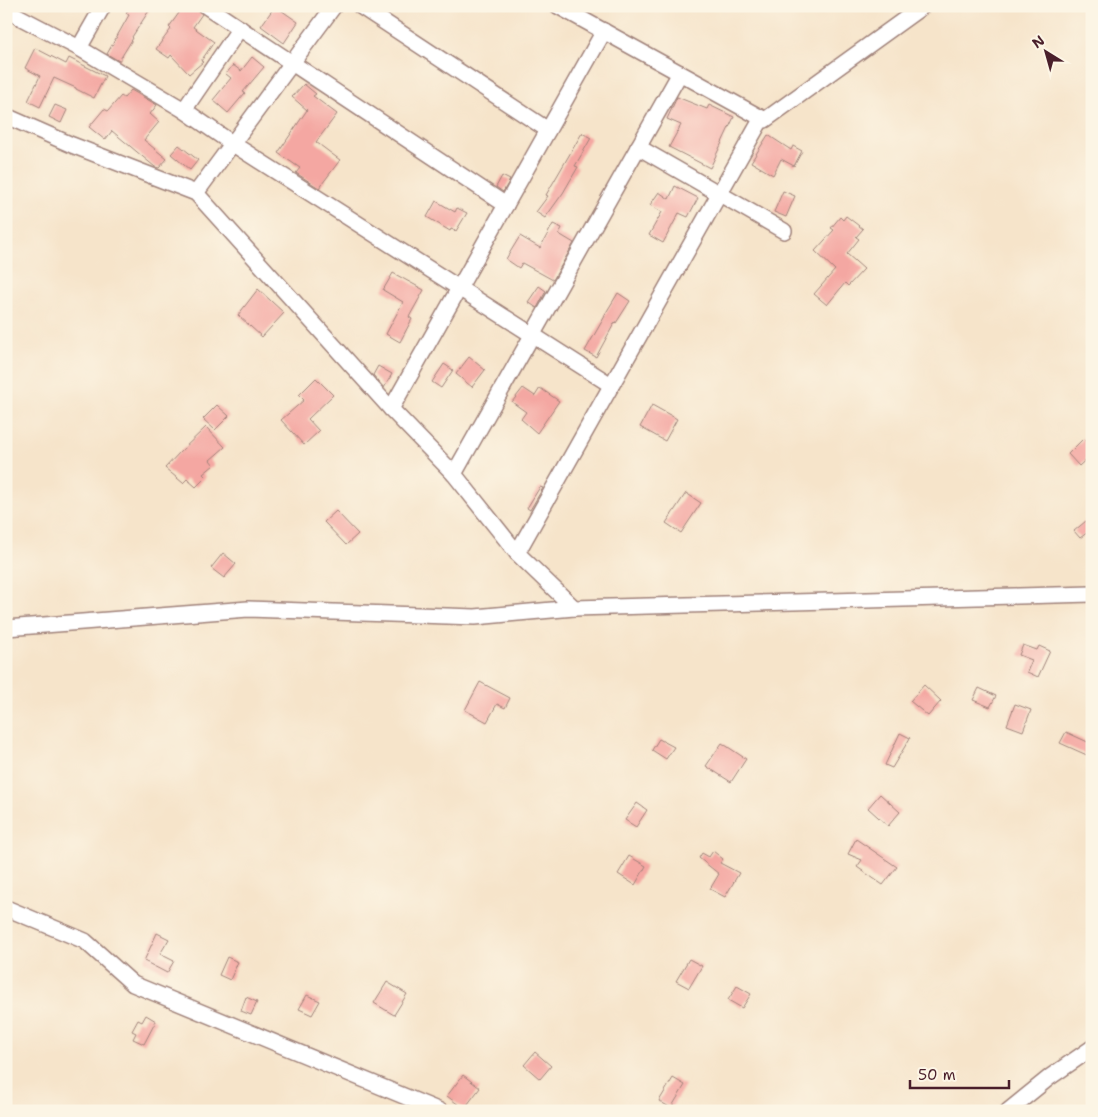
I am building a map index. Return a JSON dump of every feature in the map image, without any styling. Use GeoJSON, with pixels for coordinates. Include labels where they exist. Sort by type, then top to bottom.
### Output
{"type":"FeatureCollection","features":[{"type":"Feature","properties":{"kind":"street"},"geometry":{"type":"LineString","coordinates":[[79,48],[103,6]]}},
{"type":"Feature","properties":{"kind":"street"},"geometry":{"type":"LineString","coordinates":[[206,6],[506,206]]}},
{"type":"Feature","properties":{"kind":"street"},"geometry":{"type":"LineString","coordinates":[[196,193],[334,6]]}},
{"type":"Feature","properties":{"kind":"street"},"geometry":{"type":"LineString","coordinates":[[360,6],[548,130]]}},
{"type":"Feature","properties":{"kind":"street"},"geometry":{"type":"LineString","coordinates":[[558,6],[765,120],[923,6]]}},
{"type":"Feature","properties":{"kind":"street"},"geometry":{"type":"LineString","coordinates":[[6,8],[79,48],[184,110],[233,144],[611,385]]}},
{"type":"Feature","properties":{"kind":"street"},"geometry":{"type":"LineString","coordinates":[[184,110],[240,28]]}},
{"type":"Feature","properties":{"kind":"street"},"geometry":{"type":"LineString","coordinates":[[391,409],[604,31]]}},
{"type":"Feature","properties":{"kind":"street"},"geometry":{"type":"LineString","coordinates":[[454,474],[680,73]]}},
{"type":"Feature","properties":{"kind":"street"},"geometry":{"type":"LineString","coordinates":[[6,116],[72,145],[196,193],[391,409],[454,474],[517,553],[574,608]]}},
{"type":"Feature","properties":{"kind":"street"},"geometry":{"type":"LineString","coordinates":[[517,553],[762,118]]}},
{"type":"Feature","properties":{"kind":"street"},"geometry":{"type":"LineString","coordinates":[[638,147],[784,231]]}},
{"type":"Feature","properties":{"kind":"street"},"geometry":{"type":"LineString","coordinates":[[6,628],[248,609],[475,617],[574,608],[1092,594]]}},
{"type":"Feature","properties":{"kind":"street"},"geometry":{"type":"LineString","coordinates":[[6,908],[85,941],[133,984],[440,1111]]}},
{"type":"Feature","properties":{"kind":"street"},"geometry":{"type":"LineString","coordinates":[[1008,1111],[1050,1077],[1092,1048]]}},
{"type":"Feature","properties":{"kind":"building"},"geometry":{"type":"Polygon","coordinates":[[[130,6],[152,6],[119,61],[107,54],[129,15],[126,13],[130,6]]]}},
{"type":"Feature","properties":{"kind":"building"},"geometry":{"type":"Polygon","coordinates":[[[184,6],[197,6],[198,11],[202,14],[193,27],[214,42],[201,61],[203,62],[189,74],[171,55],[169,58],[156,49],[171,29],[169,27],[184,6]]]}},
{"type":"Feature","properties":{"kind":"building"},"geometry":{"type":"Polygon","coordinates":[[[275,6],[298,22],[284,43],[261,26],[275,6]]]}},
{"type":"Feature","properties":{"kind":"building"},"geometry":{"type":"Polygon","coordinates":[[[35,48],[66,64],[69,58],[105,76],[94,98],[54,78],[40,107],[28,101],[40,76],[25,68],[35,48]]]}},
{"type":"Feature","properties":{"kind":"building"},"geometry":{"type":"Polygon","coordinates":[[[252,57],[264,67],[228,113],[213,100],[231,78],[226,74],[233,65],[241,71],[252,57]]]}},
{"type":"Feature","properties":{"kind":"building"},"geometry":{"type":"Polygon","coordinates":[[[304,84],[316,94],[313,96],[337,114],[316,142],[340,160],[319,188],[296,173],[300,168],[278,153],[307,110],[292,97],[304,84]]]}},
{"type":"Feature","properties":{"kind":"building"},"geometry":{"type":"Polygon","coordinates":[[[131,90],[157,105],[150,114],[159,122],[144,140],[167,159],[159,168],[155,167],[112,131],[105,140],[89,127],[104,109],[108,111],[121,96],[124,98],[131,90]]]}},
{"type":"Feature","properties":{"kind":"building"},"geometry":{"type":"Polygon","coordinates":[[[677,97],[707,109],[709,105],[734,117],[710,168],[669,147],[681,125],[667,119],[677,97]]]}},
{"type":"Feature","properties":{"kind":"building"},"geometry":{"type":"Polygon","coordinates":[[[55,105],[67,110],[61,123],[49,117],[55,105]]]}},
{"type":"Feature","properties":{"kind":"building"},"geometry":{"type":"Polygon","coordinates":[[[582,133],[591,138],[575,166],[578,167],[563,193],[545,218],[536,212],[548,196],[546,195],[582,133]]]}},
{"type":"Feature","properties":{"kind":"building"},"geometry":{"type":"Polygon","coordinates":[[[768,135],[791,150],[793,146],[802,151],[794,166],[781,159],[773,175],[751,162],[768,135]]]}},
{"type":"Feature","properties":{"kind":"building"},"geometry":{"type":"Polygon","coordinates":[[[179,145],[198,160],[190,170],[171,154],[179,145]]]}},
{"type":"Feature","properties":{"kind":"building"},"geometry":{"type":"Polygon","coordinates":[[[502,176],[510,180],[503,192],[496,187],[502,176]]]}},
{"type":"Feature","properties":{"kind":"building"},"geometry":{"type":"Polygon","coordinates":[[[675,186],[698,198],[688,217],[679,213],[663,243],[649,235],[662,212],[650,205],[659,192],[669,199],[675,186]]]}},
{"type":"Feature","properties":{"kind":"building"},"geometry":{"type":"Polygon","coordinates":[[[783,191],[795,196],[786,217],[774,212],[783,191]]]}},
{"type":"Feature","properties":{"kind":"building"},"geometry":{"type":"Polygon","coordinates":[[[436,201],[455,212],[457,208],[467,213],[456,231],[451,229],[450,231],[427,217],[436,201]]]}},
{"type":"Feature","properties":{"kind":"building"},"geometry":{"type":"Polygon","coordinates":[[[846,216],[863,229],[856,237],[859,239],[847,254],[864,269],[848,286],[845,283],[827,305],[814,294],[835,270],[815,251],[834,230],[831,228],[840,217],[843,220],[846,216]]]}},
{"type":"Feature","properties":{"kind":"building"},"geometry":{"type":"Polygon","coordinates":[[[553,224],[562,228],[559,234],[574,243],[553,280],[522,263],[519,268],[506,259],[520,236],[540,248],[553,224]]]}},
{"type":"Feature","properties":{"kind":"building"},"geometry":{"type":"Polygon","coordinates":[[[393,273],[424,290],[409,317],[412,319],[400,342],[386,334],[403,302],[383,290],[393,273]]]}},
{"type":"Feature","properties":{"kind":"building"},"geometry":{"type":"Polygon","coordinates":[[[539,286],[546,291],[537,308],[528,302],[539,286]]]}},
{"type":"Feature","properties":{"kind":"building"},"geometry":{"type":"Polygon","coordinates":[[[258,289],[284,313],[262,337],[238,315],[258,289]]]}},
{"type":"Feature","properties":{"kind":"building"},"geometry":{"type":"Polygon","coordinates":[[[618,293],[630,301],[615,322],[596,357],[585,351],[618,293]]]}},
{"type":"Feature","properties":{"kind":"building"},"geometry":{"type":"Polygon","coordinates":[[[469,357],[485,370],[472,387],[456,374],[469,357]]]}},
{"type":"Feature","properties":{"kind":"building"},"geometry":{"type":"Polygon","coordinates":[[[444,364],[453,370],[441,388],[432,382],[444,364]]]}},
{"type":"Feature","properties":{"kind":"building"},"geometry":{"type":"Polygon","coordinates":[[[378,366],[392,374],[384,388],[373,375],[378,366]]]}},
{"type":"Feature","properties":{"kind":"building"},"geometry":{"type":"Polygon","coordinates":[[[316,378],[333,395],[308,419],[319,431],[304,445],[281,420],[304,400],[299,395],[316,378]]]}},
{"type":"Feature","properties":{"kind":"building"},"geometry":{"type":"Polygon","coordinates":[[[523,388],[535,396],[540,388],[559,401],[537,433],[521,419],[526,412],[512,402],[523,388]]]}},
{"type":"Feature","properties":{"kind":"building"},"geometry":{"type":"Polygon","coordinates":[[[217,405],[229,416],[215,430],[203,419],[217,405]]]}},
{"type":"Feature","properties":{"kind":"building"},"geometry":{"type":"Polygon","coordinates":[[[652,405],[677,419],[665,441],[640,427],[652,405]]]}},
{"type":"Feature","properties":{"kind":"building"},"geometry":{"type":"Polygon","coordinates":[[[206,427],[225,447],[210,460],[214,465],[203,474],[206,477],[196,487],[187,479],[183,483],[165,468],[206,427]]]}},
{"type":"Feature","properties":{"kind":"building"},"geometry":{"type":"Polygon","coordinates":[[[1084,438],[1092,447],[1092,454],[1079,466],[1068,454],[1084,438]]]}},
{"type":"Feature","properties":{"kind":"building"},"geometry":{"type":"Polygon","coordinates":[[[540,487],[543,488],[530,510],[527,508],[540,487]]]}},
{"type":"Feature","properties":{"kind":"building"},"geometry":{"type":"Polygon","coordinates":[[[686,493],[701,503],[681,533],[666,523],[686,493]]]}},
{"type":"Feature","properties":{"kind":"building"},"geometry":{"type":"Polygon","coordinates":[[[336,511],[358,534],[346,545],[324,522],[336,511]]]}},
{"type":"Feature","properties":{"kind":"building"},"geometry":{"type":"Polygon","coordinates":[[[1086,521],[1092,529],[1080,538],[1074,531],[1086,521]]]}},
{"type":"Feature","properties":{"kind":"building"},"geometry":{"type":"Polygon","coordinates":[[[223,553],[236,564],[224,578],[211,568],[223,553]]]}},
{"type":"Feature","properties":{"kind":"building"},"geometry":{"type":"Polygon","coordinates":[[[1023,645],[1037,650],[1039,646],[1050,651],[1038,677],[1027,672],[1032,660],[1019,655],[1023,645]]]}},
{"type":"Feature","properties":{"kind":"building"},"geometry":{"type":"Polygon","coordinates":[[[480,682],[510,698],[505,708],[497,704],[487,722],[465,710],[480,682]]]}},
{"type":"Feature","properties":{"kind":"building"},"geometry":{"type":"Polygon","coordinates":[[[924,685],[941,701],[928,716],[910,701],[924,685]]]}},
{"type":"Feature","properties":{"kind":"building"},"geometry":{"type":"Polygon","coordinates":[[[979,688],[996,696],[990,707],[973,700],[979,688]]]}},
{"type":"Feature","properties":{"kind":"building"},"geometry":{"type":"Polygon","coordinates":[[[1015,704],[1031,710],[1023,731],[1007,725],[1015,704]]]}},
{"type":"Feature","properties":{"kind":"building"},"geometry":{"type":"Polygon","coordinates":[[[1066,732],[1092,744],[1089,756],[1060,743],[1066,732]]]}},
{"type":"Feature","properties":{"kind":"building"},"geometry":{"type":"Polygon","coordinates":[[[900,733],[910,738],[892,768],[885,765],[900,733]]]}},
{"type":"Feature","properties":{"kind":"building"},"geometry":{"type":"Polygon","coordinates":[[[659,739],[674,747],[666,759],[652,750],[659,739]]]}},
{"type":"Feature","properties":{"kind":"building"},"geometry":{"type":"Polygon","coordinates":[[[722,743],[746,759],[731,782],[706,766],[722,743]]]}},
{"type":"Feature","properties":{"kind":"building"},"geometry":{"type":"Polygon","coordinates":[[[880,794],[900,812],[888,826],[868,808],[880,794]]]}},
{"type":"Feature","properties":{"kind":"building"},"geometry":{"type":"Polygon","coordinates":[[[637,803],[647,810],[636,827],[625,820],[637,803]]]}},
{"type":"Feature","properties":{"kind":"building"},"geometry":{"type":"Polygon","coordinates":[[[856,839],[897,867],[883,885],[857,867],[862,860],[848,854],[856,839]]]}},
{"type":"Feature","properties":{"kind":"building"},"geometry":{"type":"Polygon","coordinates":[[[713,851],[723,859],[720,863],[739,873],[725,897],[710,889],[719,874],[699,858],[702,853],[709,857],[713,851]]]}},
{"type":"Feature","properties":{"kind":"building"},"geometry":{"type":"Polygon","coordinates":[[[629,856],[646,866],[635,885],[618,874],[629,856]]]}},
{"type":"Feature","properties":{"kind":"building"},"geometry":{"type":"Polygon","coordinates":[[[157,933],[169,939],[160,954],[174,961],[167,973],[144,961],[157,933]]]}},
{"type":"Feature","properties":{"kind":"building"},"geometry":{"type":"Polygon","coordinates":[[[227,957],[238,962],[230,980],[219,975],[227,957]]]}},
{"type":"Feature","properties":{"kind":"building"},"geometry":{"type":"Polygon","coordinates":[[[689,959],[702,966],[689,988],[676,981],[689,959]]]}},
{"type":"Feature","properties":{"kind":"building"},"geometry":{"type":"Polygon","coordinates":[[[387,982],[407,994],[394,1015],[374,1003],[387,982]]]}},
{"type":"Feature","properties":{"kind":"building"},"geometry":{"type":"Polygon","coordinates":[[[737,986],[751,994],[742,1008],[728,1000],[737,986]]]}},
{"type":"Feature","properties":{"kind":"building"},"geometry":{"type":"Polygon","coordinates":[[[307,995],[320,1001],[312,1015],[299,1009],[307,995]]]}},
{"type":"Feature","properties":{"kind":"building"},"geometry":{"type":"Polygon","coordinates":[[[246,997],[257,1002],[251,1015],[241,1011],[246,997]]]}},
{"type":"Feature","properties":{"kind":"building"},"geometry":{"type":"Polygon","coordinates":[[[146,1015],[156,1021],[144,1044],[133,1039],[136,1033],[132,1031],[138,1020],[142,1022],[146,1015]]]}},
{"type":"Feature","properties":{"kind":"building"},"geometry":{"type":"Polygon","coordinates":[[[535,1052],[551,1066],[540,1079],[524,1065],[535,1052]]]}},
{"type":"Feature","properties":{"kind":"building"},"geometry":{"type":"Polygon","coordinates":[[[463,1075],[480,1088],[464,1109],[447,1096],[463,1075]]]}},
{"type":"Feature","properties":{"kind":"building"},"geometry":{"type":"Polygon","coordinates":[[[673,1078],[685,1085],[671,1108],[659,1101],[673,1078]]]}}]}
